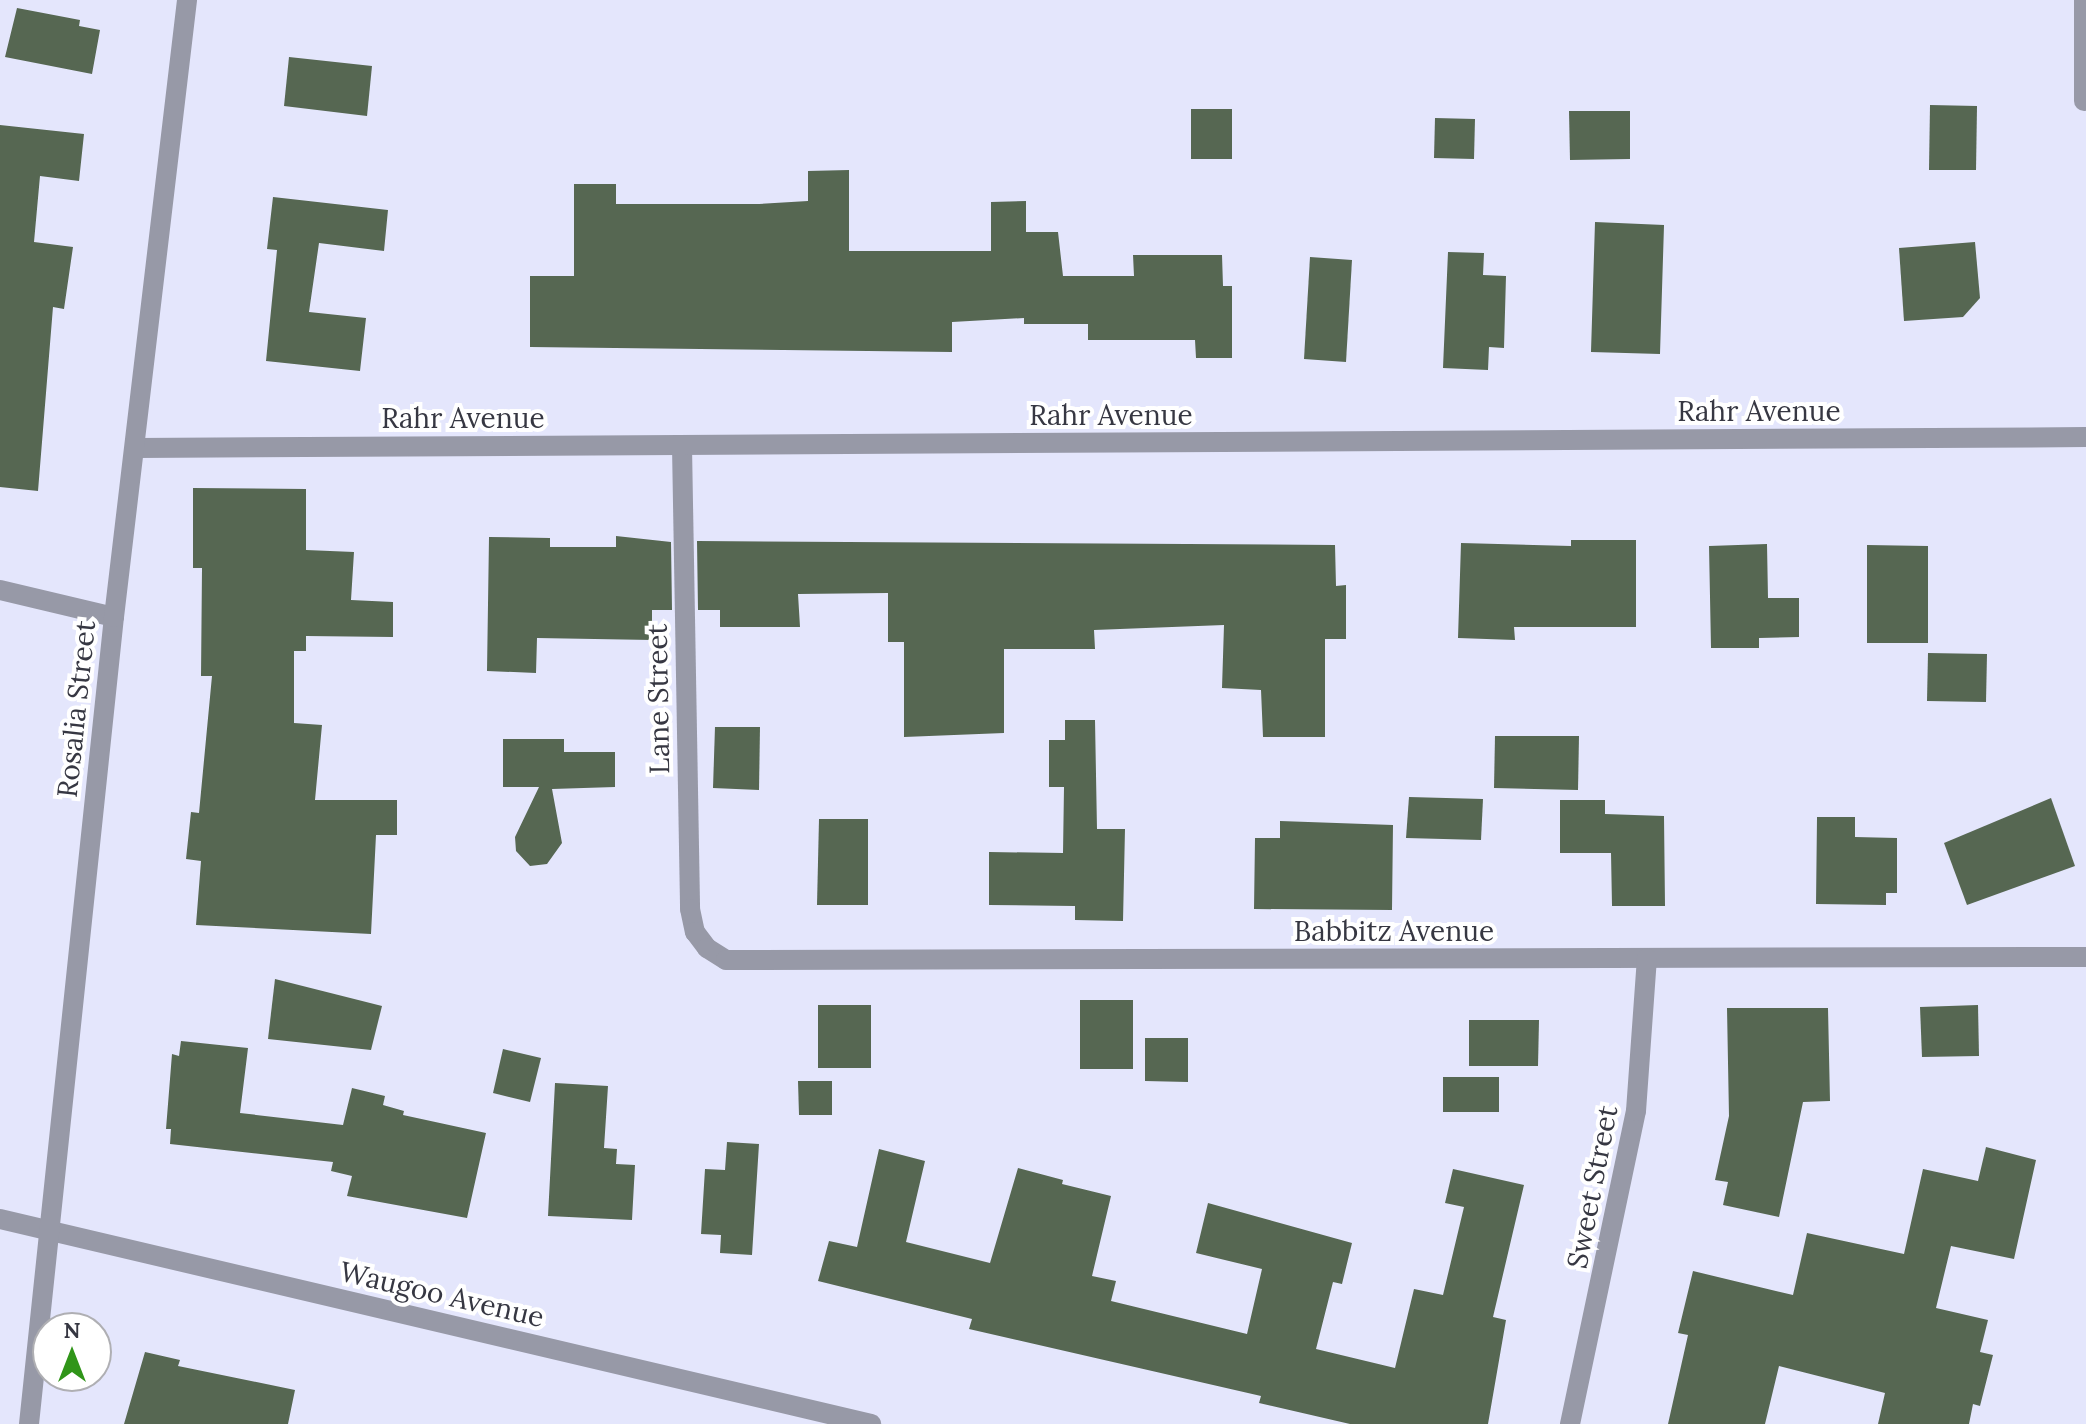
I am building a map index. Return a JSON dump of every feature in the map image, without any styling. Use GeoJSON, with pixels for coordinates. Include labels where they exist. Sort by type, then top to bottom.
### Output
{"type":"FeatureCollection","features":[{"type":"Feature","properties":{"kind":"street","name":"Rosalia Street"},"geometry":{"type":"LineString","coordinates":[[29,1424],[114,617],[137,448],[187,0]]}},
{"type":"Feature","properties":{"kind":"street"},"geometry":{"type":"LineString","coordinates":[[2084,0],[2084,101]]}},
{"type":"Feature","properties":{"kind":"street","name":"Rahr Avenue"},"geometry":{"type":"LineString","coordinates":[[137,448],[2086,437]]}},
{"type":"Feature","properties":{"kind":"street","name":"Lane Street"},"geometry":{"type":"LineString","coordinates":[[682,446],[690,909],[695,932],[707,948]]}},
{"type":"Feature","properties":{"kind":"street"},"geometry":{"type":"LineString","coordinates":[[0,590],[114,617]]}},
{"type":"Feature","properties":{"kind":"street","name":"Babbitz Avenue"},"geometry":{"type":"LineString","coordinates":[[707,948],[726,960],[745,963],[2086,957]]}},
{"type":"Feature","properties":{"kind":"street","name":"Sweet Street"},"geometry":{"type":"LineString","coordinates":[[1570,1424],[1636,1111],[1647,958]]}},
{"type":"Feature","properties":{"kind":"street","name":"Waugoo Avenue"},"geometry":{"type":"LineString","coordinates":[[0,1219],[871,1424]]}},
{"type":"Feature","properties":{"kind":"building"},"geometry":{"type":"Polygon","coordinates":[[[17,8],[80,20],[79,26],[100,30],[92,74],[5,57],[17,8]]]}},
{"type":"Feature","properties":{"kind":"building"},"geometry":{"type":"Polygon","coordinates":[[[289,57],[372,66],[367,116],[284,106],[289,57]]]}},
{"type":"Feature","properties":{"kind":"building"},"geometry":{"type":"Polygon","coordinates":[[[1930,105],[1977,106],[1976,170],[1929,170],[1930,105]]]}},
{"type":"Feature","properties":{"kind":"building"},"geometry":{"type":"Polygon","coordinates":[[[1191,109],[1232,109],[1232,159],[1191,159],[1191,109]]]}},
{"type":"Feature","properties":{"kind":"building"},"geometry":{"type":"Polygon","coordinates":[[[1569,111],[1630,111],[1630,159],[1570,160],[1569,111]]]}},
{"type":"Feature","properties":{"kind":"building"},"geometry":{"type":"Polygon","coordinates":[[[1435,118],[1475,119],[1474,159],[1434,158],[1435,118]]]}},
{"type":"Feature","properties":{"kind":"building"},"geometry":{"type":"Polygon","coordinates":[[[0,125],[84,134],[79,181],[40,176],[34,242],[73,247],[64,309],[53,307],[38,491],[0,487],[0,125]]]}},
{"type":"Feature","properties":{"kind":"building"},"geometry":{"type":"Polygon","coordinates":[[[849,170],[849,251],[991,251],[991,202],[1026,201],[1026,232],[1058,232],[1063,276],[1134,276],[1133,255],[1222,255],[1223,286],[1232,286],[1232,358],[1196,358],[1195,340],[1088,340],[1088,324],[1024,324],[1024,318],[952,322],[952,352],[530,347],[530,276],[574,276],[574,184],[616,184],[616,204],[759,204],[808,201],[808,171],[849,170]]]}},
{"type":"Feature","properties":{"kind":"building"},"geometry":{"type":"Polygon","coordinates":[[[273,197],[388,210],[384,251],[319,243],[309,312],[366,318],[360,371],[266,361],[277,250],[267,249],[273,197]]]}},
{"type":"Feature","properties":{"kind":"building"},"geometry":{"type":"Polygon","coordinates":[[[1595,222],[1664,225],[1660,354],[1591,352],[1595,222]]]}},
{"type":"Feature","properties":{"kind":"building"},"geometry":{"type":"Polygon","coordinates":[[[1975,242],[1980,298],[1963,317],[1904,321],[1899,248],[1975,242]]]}},
{"type":"Feature","properties":{"kind":"building"},"geometry":{"type":"Polygon","coordinates":[[[1448,252],[1484,253],[1483,275],[1506,276],[1504,348],[1489,347],[1488,370],[1443,368],[1448,252]]]}},
{"type":"Feature","properties":{"kind":"building"},"geometry":{"type":"Polygon","coordinates":[[[1310,257],[1352,260],[1346,362],[1304,359],[1310,257]]]}},
{"type":"Feature","properties":{"kind":"building"},"geometry":{"type":"Polygon","coordinates":[[[193,488],[306,489],[306,550],[354,552],[351,600],[393,602],[393,637],[306,636],[306,651],[294,651],[294,723],[322,725],[315,800],[397,800],[397,835],[376,835],[371,934],[196,925],[201,861],[186,859],[191,812],[199,813],[212,676],[201,676],[202,568],[193,568],[193,488]]]}},
{"type":"Feature","properties":{"kind":"building"},"geometry":{"type":"Polygon","coordinates":[[[616,536],[671,542],[672,610],[652,610],[652,640],[537,638],[536,673],[487,671],[489,537],[550,538],[550,547],[616,547],[616,536]]]}},
{"type":"Feature","properties":{"kind":"building"},"geometry":{"type":"Polygon","coordinates":[[[1571,540],[1636,540],[1636,627],[1514,627],[1515,640],[1458,638],[1461,543],[1571,546],[1571,540]]]}},
{"type":"Feature","properties":{"kind":"building"},"geometry":{"type":"Polygon","coordinates":[[[697,541],[1335,545],[1336,586],[1346,585],[1346,639],[1325,639],[1325,737],[1263,737],[1261,690],[1222,688],[1224,625],[1094,630],[1095,649],[1004,649],[1004,733],[904,737],[904,642],[888,642],[888,593],[798,594],[800,627],[720,627],[720,610],[698,610],[697,541]]]}},
{"type":"Feature","properties":{"kind":"building"},"geometry":{"type":"Polygon","coordinates":[[[1767,544],[1768,598],[1799,598],[1799,637],[1759,638],[1759,648],[1711,648],[1709,546],[1767,544]]]}},
{"type":"Feature","properties":{"kind":"building"},"geometry":{"type":"Polygon","coordinates":[[[1867,545],[1928,546],[1928,643],[1867,643],[1867,545]]]}},
{"type":"Feature","properties":{"kind":"building"},"geometry":{"type":"Polygon","coordinates":[[[1928,653],[1987,654],[1986,702],[1927,701],[1928,653]]]}},
{"type":"Feature","properties":{"kind":"building"},"geometry":{"type":"Polygon","coordinates":[[[1065,720],[1095,720],[1097,829],[1125,829],[1123,921],[1075,920],[1075,906],[989,905],[989,852],[1063,853],[1064,787],[1049,787],[1049,740],[1065,740],[1065,720]]]}},
{"type":"Feature","properties":{"kind":"building"},"geometry":{"type":"Polygon","coordinates":[[[715,727],[760,727],[759,790],[713,788],[715,727]]]}},
{"type":"Feature","properties":{"kind":"building"},"geometry":{"type":"Polygon","coordinates":[[[1495,736],[1579,736],[1578,790],[1494,788],[1495,736]]]}},
{"type":"Feature","properties":{"kind":"building"},"geometry":{"type":"Polygon","coordinates":[[[503,739],[564,739],[564,752],[615,752],[615,787],[552,789],[562,843],[547,864],[530,866],[516,851],[515,837],[539,787],[503,787],[503,739]]]}},
{"type":"Feature","properties":{"kind":"building"},"geometry":{"type":"Polygon","coordinates":[[[1409,797],[1483,799],[1481,840],[1406,838],[1409,797]]]}},
{"type":"Feature","properties":{"kind":"building"},"geometry":{"type":"Polygon","coordinates":[[[2051,798],[2075,866],[1967,905],[1944,843],[2051,798]]]}},
{"type":"Feature","properties":{"kind":"building"},"geometry":{"type":"Polygon","coordinates":[[[1560,800],[1605,800],[1605,814],[1664,816],[1665,906],[1612,906],[1611,853],[1560,853],[1560,800]]]}},
{"type":"Feature","properties":{"kind":"building"},"geometry":{"type":"Polygon","coordinates":[[[1817,817],[1855,817],[1855,837],[1897,838],[1897,893],[1886,893],[1886,905],[1816,904],[1817,817]]]}},
{"type":"Feature","properties":{"kind":"building"},"geometry":{"type":"Polygon","coordinates":[[[819,819],[868,819],[868,905],[817,905],[819,819]]]}},
{"type":"Feature","properties":{"kind":"building"},"geometry":{"type":"Polygon","coordinates":[[[1280,821],[1393,825],[1392,910],[1254,909],[1255,838],[1280,838],[1280,821]]]}},
{"type":"Feature","properties":{"kind":"building"},"geometry":{"type":"Polygon","coordinates":[[[275,979],[382,1006],[371,1050],[268,1039],[275,979]]]}},
{"type":"Feature","properties":{"kind":"building"},"geometry":{"type":"Polygon","coordinates":[[[1080,1000],[1133,1000],[1133,1069],[1080,1069],[1080,1000]]]}},
{"type":"Feature","properties":{"kind":"building"},"geometry":{"type":"Polygon","coordinates":[[[818,1005],[871,1005],[871,1068],[818,1068],[818,1005]]]}},
{"type":"Feature","properties":{"kind":"building"},"geometry":{"type":"Polygon","coordinates":[[[1978,1005],[1979,1056],[1922,1057],[1920,1007],[1978,1005]]]}},
{"type":"Feature","properties":{"kind":"building"},"geometry":{"type":"Polygon","coordinates":[[[1727,1008],[1828,1008],[1830,1101],[1803,1102],[1779,1217],[1723,1205],[1728,1182],[1715,1180],[1729,1116],[1727,1008]]]}},
{"type":"Feature","properties":{"kind":"building"},"geometry":{"type":"Polygon","coordinates":[[[1469,1020],[1539,1020],[1538,1066],[1469,1066],[1469,1020]]]}},
{"type":"Feature","properties":{"kind":"building"},"geometry":{"type":"Polygon","coordinates":[[[1145,1038],[1188,1038],[1188,1082],[1145,1081],[1145,1038]]]}},
{"type":"Feature","properties":{"kind":"building"},"geometry":{"type":"Polygon","coordinates":[[[181,1041],[248,1048],[240,1113],[343,1125],[352,1088],[385,1096],[383,1105],[404,1111],[403,1115],[486,1133],[467,1218],[347,1196],[352,1176],[331,1171],[333,1162],[170,1144],[171,1129],[166,1129],[172,1054],[179,1056],[181,1041]]]}},
{"type":"Feature","properties":{"kind":"building"},"geometry":{"type":"Polygon","coordinates":[[[503,1049],[541,1058],[530,1102],[493,1093],[503,1049]]]}},
{"type":"Feature","properties":{"kind":"building"},"geometry":{"type":"Polygon","coordinates":[[[1443,1077],[1499,1077],[1499,1112],[1443,1112],[1443,1077]]]}},
{"type":"Feature","properties":{"kind":"building"},"geometry":{"type":"Polygon","coordinates":[[[798,1081],[832,1081],[832,1115],[799,1115],[798,1081]]]}},
{"type":"Feature","properties":{"kind":"building"},"geometry":{"type":"Polygon","coordinates":[[[555,1083],[608,1086],[604,1148],[617,1149],[616,1164],[635,1165],[632,1220],[548,1216],[555,1083]]]}},
{"type":"Feature","properties":{"kind":"building"},"geometry":{"type":"Polygon","coordinates":[[[727,1142],[759,1144],[752,1255],[720,1253],[721,1235],[701,1234],[705,1169],[725,1170],[727,1142]]]}},
{"type":"Feature","properties":{"kind":"building"},"geometry":{"type":"Polygon","coordinates":[[[1986,1147],[2036,1160],[2014,1259],[1951,1246],[1936,1308],[1988,1320],[1980,1352],[1993,1355],[1980,1406],[1973,1404],[1969,1424],[1878,1424],[1885,1393],[1779,1366],[1765,1424],[1668,1424],[1688,1335],[1678,1333],[1693,1271],[1793,1295],[1807,1233],[1904,1254],[1923,1169],[1978,1181],[1986,1147]]]}},
{"type":"Feature","properties":{"kind":"building"},"geometry":{"type":"Polygon","coordinates":[[[879,1149],[925,1161],[906,1242],[990,1263],[1018,1168],[1063,1180],[1062,1184],[1111,1196],[1092,1276],[1116,1281],[1111,1301],[1247,1334],[1262,1269],[1196,1253],[1208,1203],[1352,1243],[1342,1284],[1333,1282],[1316,1349],[1395,1368],[1414,1289],[1443,1295],[1464,1207],[1445,1203],[1453,1169],[1524,1185],[1493,1317],[1506,1320],[1488,1424],[1350,1424],[1259,1403],[1261,1396],[969,1329],[972,1319],[818,1281],[829,1241],[857,1247],[879,1149]]]}},
{"type":"Feature","properties":{"kind":"building"},"geometry":{"type":"Polygon","coordinates":[[[145,1352],[180,1360],[178,1366],[295,1390],[288,1424],[124,1424],[145,1352]]]}}]}
